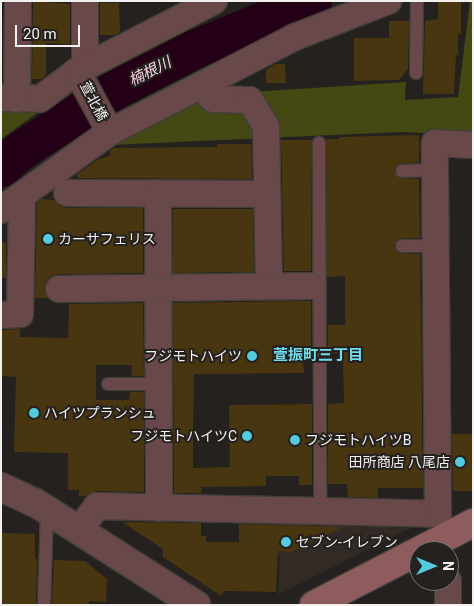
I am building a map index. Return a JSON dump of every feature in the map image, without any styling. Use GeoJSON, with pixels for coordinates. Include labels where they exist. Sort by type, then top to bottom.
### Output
{"type":"FeatureCollection","features":[{"type":"Feature","properties":{"kind":"main road"},"geometry":{"type":"LineString","coordinates":[[314,605],[452,531]]}},
{"type":"Feature","properties":{"kind":"street"},"geometry":{"type":"LineString","coordinates":[[18,1],[9,99],[40,99],[81,69],[214,1]]}},
{"type":"Feature","properties":{"kind":"street"},"geometry":{"type":"LineString","coordinates":[[81,69],[85,1]]}},
{"type":"Feature","properties":{"kind":"street"},"geometry":{"type":"LineString","coordinates":[[1,315],[20,314],[12,203],[110,132],[294,37],[388,1]]}},
{"type":"Feature","properties":{"kind":"street","name":"萱北橋"},"geometry":{"type":"LineString","coordinates":[[81,69],[110,132]]}},
{"type":"Feature","properties":{"kind":"street"},"geometry":{"type":"LineString","coordinates":[[200,86],[213,99],[250,100],[266,127],[269,286]]}},
{"type":"Feature","properties":{"kind":"street"},"geometry":{"type":"LineString","coordinates":[[79,530],[97,506],[320,512],[452,531],[435,246],[435,143],[473,145]]}},
{"type":"Feature","properties":{"kind":"street"},"geometry":{"type":"LineString","coordinates":[[67,193],[267,194]]}},
{"type":"Feature","properties":{"kind":"street"},"geometry":{"type":"LineString","coordinates":[[158,194],[159,508]]}},
{"type":"Feature","properties":{"kind":"street"},"geometry":{"type":"LineString","coordinates":[[59,289],[310,286]]}},
{"type":"Feature","properties":{"kind":"street"},"geometry":{"type":"LineString","coordinates":[[1,487],[48,510],[196,605]]}},
{"type":"Feature","properties":{"kind":"street"},"geometry":{"type":"LineString","coordinates":[[448,591],[448,605]]}},
{"type":"Feature","properties":{"kind":"lane"},"geometry":{"type":"LineString","coordinates":[[416,72],[417,1]]}},
{"type":"Feature","properties":{"kind":"lane"},"geometry":{"type":"LineString","coordinates":[[319,142],[320,512]]}},
{"type":"Feature","properties":{"kind":"lane"},"geometry":{"type":"LineString","coordinates":[[402,171],[434,170]]}},
{"type":"Feature","properties":{"kind":"lane"},"geometry":{"type":"LineString","coordinates":[[402,246],[435,246]]}},
{"type":"Feature","properties":{"kind":"lane"},"geometry":{"type":"LineString","coordinates":[[108,384],[159,384]]}},
{"type":"Feature","properties":{"kind":"lane"},"geometry":{"type":"LineString","coordinates":[[44,605],[48,510]]}},
{"type":"Feature","properties":{"kind":"shaded area"},"geometry":{"type":"Polygon","coordinates":[[[257,519],[414,526],[278,595],[280,556],[257,555],[257,519]]]}},
{"type":"Feature","properties":{"kind":"green space"},"geometry":{"type":"Polygon","coordinates":[[[470,1],[473,1],[473,135],[402,132],[111,145],[214,88],[221,94],[406,82],[405,100],[458,97],[470,1]]]}},
{"type":"Feature","properties":{"kind":"green space"},"geometry":{"type":"Polygon","coordinates":[[[1,110],[40,111],[1,139],[1,110]]]}},
{"type":"Feature","properties":{"kind":"building"},"geometry":{"type":"Polygon","coordinates":[[[33,1],[70,4],[70,44],[46,43],[46,75],[42,79],[32,79],[33,1]]]}},
{"type":"Feature","properties":{"kind":"building"},"geometry":{"type":"Polygon","coordinates":[[[438,1],[461,1],[461,34],[458,34],[454,94],[423,94],[425,21],[438,19],[438,1]]]}},
{"type":"Feature","properties":{"kind":"building"},"geometry":{"type":"Polygon","coordinates":[[[100,3],[119,3],[120,32],[115,35],[100,35],[100,3]]]}},
{"type":"Feature","properties":{"kind":"building"},"geometry":{"type":"Polygon","coordinates":[[[389,21],[409,21],[408,69],[399,80],[354,81],[354,38],[389,38],[389,21]]]}},
{"type":"Feature","properties":{"kind":"building"},"geometry":{"type":"Polygon","coordinates":[[[275,64],[285,64],[286,83],[266,83],[266,70],[275,64]]]}},
{"type":"Feature","properties":{"kind":"building"},"geometry":{"type":"Polygon","coordinates":[[[419,135],[419,162],[398,164],[394,171],[399,178],[419,179],[420,238],[398,239],[394,246],[398,253],[420,254],[423,488],[378,488],[378,498],[348,497],[347,484],[328,484],[328,404],[344,403],[343,360],[341,360],[341,353],[328,353],[328,325],[345,325],[345,276],[327,277],[326,139],[419,135]]]}},
{"type":"Feature","properties":{"kind":"building"},"geometry":{"type":"Polygon","coordinates":[[[281,140],[312,140],[311,271],[284,271],[281,140]]]}},
{"type":"Feature","properties":{"kind":"building"},"geometry":{"type":"Polygon","coordinates":[[[217,144],[251,144],[252,179],[77,178],[77,174],[99,159],[110,156],[110,150],[113,148],[217,147],[217,144]]]}},
{"type":"Feature","properties":{"kind":"building"},"geometry":{"type":"Polygon","coordinates":[[[42,199],[54,200],[59,206],[67,208],[143,208],[143,273],[58,274],[51,276],[46,282],[44,290],[48,298],[35,298],[37,203],[42,199]]]}},
{"type":"Feature","properties":{"kind":"building"},"geometry":{"type":"Polygon","coordinates":[[[173,209],[253,209],[254,272],[173,273],[173,209]]]}},
{"type":"Feature","properties":{"kind":"building"},"geometry":{"type":"Polygon","coordinates":[[[1,242],[6,243],[6,278],[1,278],[1,242]]]}},
{"type":"Feature","properties":{"kind":"building"},"geometry":{"type":"Polygon","coordinates":[[[311,301],[311,353],[303,353],[304,373],[194,374],[193,468],[230,467],[229,405],[312,404],[312,485],[299,485],[299,476],[266,476],[266,486],[201,487],[201,493],[174,493],[173,303],[311,301]]]}},
{"type":"Feature","properties":{"kind":"building"},"geometry":{"type":"Polygon","coordinates":[[[143,303],[144,376],[131,376],[132,365],[96,365],[96,400],[129,400],[130,392],[144,392],[144,492],[97,491],[86,496],[79,496],[79,490],[68,490],[68,453],[14,452],[16,377],[1,376],[1,330],[20,329],[20,337],[68,338],[69,304],[143,303]]]}},
{"type":"Feature","properties":{"kind":"building","name":"田所商店 八尾店"},"geometry":{"type":"Polygon","coordinates":[[[452,434],[473,434],[473,491],[453,491],[452,434]]]}},
{"type":"Feature","properties":{"kind":"building"},"geometry":{"type":"Polygon","coordinates":[[[122,522],[201,523],[201,536],[206,536],[206,542],[239,542],[239,524],[343,527],[291,552],[278,551],[276,592],[224,591],[221,596],[163,557],[163,549],[122,522]]]}},
{"type":"Feature","properties":{"kind":"building"},"geometry":{"type":"Polygon","coordinates":[[[1,533],[35,534],[35,559],[37,559],[36,604],[1,604],[1,533]]]}},
{"type":"Feature","properties":{"kind":"building"},"geometry":{"type":"Polygon","coordinates":[[[54,560],[85,561],[107,579],[106,602],[89,601],[89,605],[52,605],[54,560]]]}},
{"type":"Feature","properties":{"kind":"waterway","name":"楠根川"},"geometry":{"type":"LineString","coordinates":[[1,167],[22,149],[112,91],[196,48],[312,1]]}},
{"type":"Feature","properties":{"kind":"place","name":"カーサフェリス"},"geometry":{"type":"Point","coordinates":[48,239]}},
{"type":"Feature","properties":{"kind":"place","name":"フジモトハイツ"},"geometry":{"type":"Point","coordinates":[252,356]}},
{"type":"Feature","properties":{"kind":"place","name":"ハイツプランシュ"},"geometry":{"type":"Point","coordinates":[34,413]}},
{"type":"Feature","properties":{"kind":"place","name":"フジモトハイツC"},"geometry":{"type":"Point","coordinates":[247,436]}},
{"type":"Feature","properties":{"kind":"place","name":"フジモトハイツB"},"geometry":{"type":"Point","coordinates":[295,440]}},
{"type":"Feature","properties":{"kind":"place","name":"田所商店 八尾店"},"geometry":{"type":"Point","coordinates":[460,462]}},
{"type":"Feature","properties":{"kind":"place","name":"セブン-イレブン"},"geometry":{"type":"Point","coordinates":[286,542]}},
{"type":"Feature","properties":{"kind":"district","name":"萱振町三丁目"},"geometry":{"type":"Point","coordinates":[318,356]}}]}
